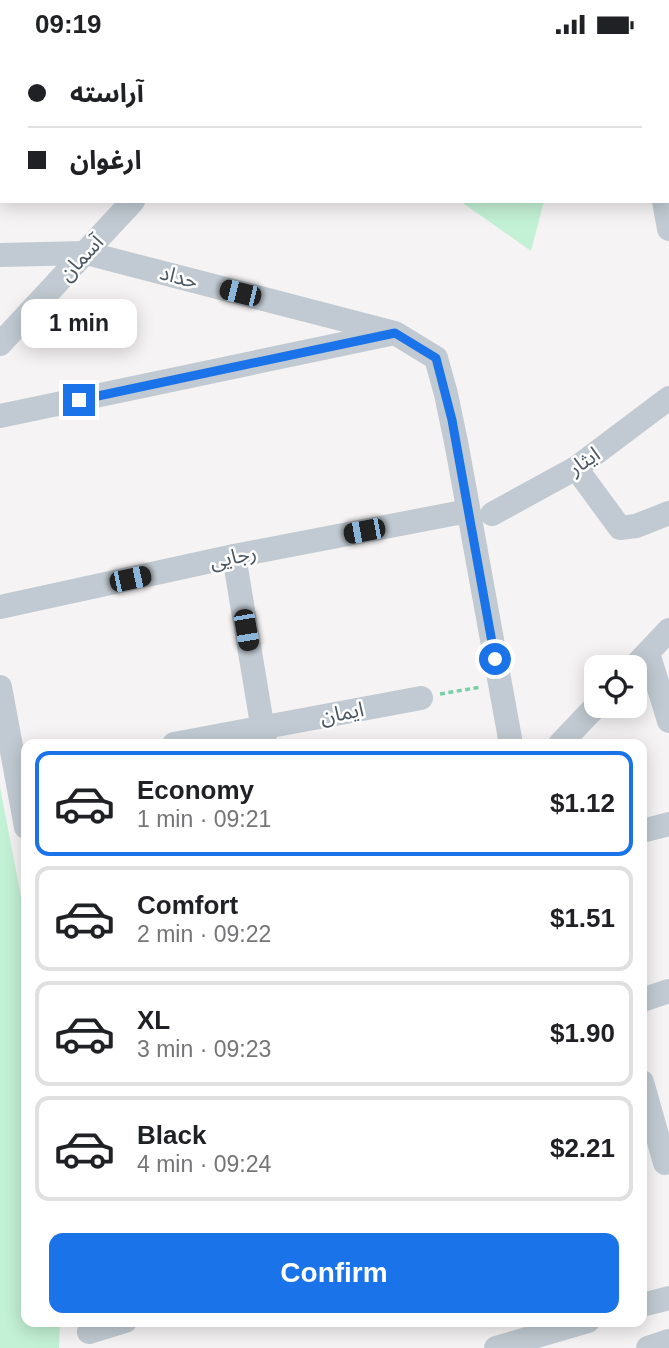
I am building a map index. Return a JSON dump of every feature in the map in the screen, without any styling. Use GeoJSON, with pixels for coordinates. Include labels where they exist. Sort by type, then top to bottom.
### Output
{"type":"FeatureCollection","features":[{"type":"Feature","properties":{"kind":"street","name":"آسمان"},"geometry":{"type":"LineString","coordinates":[[0,344],[131,203]]}},
{"type":"Feature","properties":{"kind":"street"},"geometry":{"type":"LineString","coordinates":[[664,203],[669,229]]}},
{"type":"Feature","properties":{"kind":"street","name":"حداد"},"geometry":{"type":"LineString","coordinates":[[0,255],[86,253],[395,333],[436,358],[480,512],[499,684],[510,739]]}},
{"type":"Feature","properties":{"kind":"street"},"geometry":{"type":"LineString","coordinates":[[0,416],[395,333]]}},
{"type":"Feature","properties":{"kind":"street","name":"ایثار"},"geometry":{"type":"LineString","coordinates":[[480,512],[576,468],[669,398]]}},
{"type":"Feature","properties":{"kind":"street"},"geometry":{"type":"LineString","coordinates":[[576,468],[620,528],[636,526],[669,513]]}},
{"type":"Feature","properties":{"kind":"street","name":"رجایی"},"geometry":{"type":"LineString","coordinates":[[0,607],[234,556],[480,512]]}},
{"type":"Feature","properties":{"kind":"street"},"geometry":{"type":"LineString","coordinates":[[234,556],[264,736]]}},
{"type":"Feature","properties":{"kind":"street"},"geometry":{"type":"LineString","coordinates":[[646,655],[669,630]]}},
{"type":"Feature","properties":{"kind":"street"},"geometry":{"type":"LineString","coordinates":[[647,673],[669,721]]}},
{"type":"Feature","properties":{"kind":"street"},"geometry":{"type":"LineString","coordinates":[[0,687],[21,800]]}},
{"type":"Feature","properties":{"kind":"street","name":"ایمان"},"geometry":{"type":"LineString","coordinates":[[230,739],[264,736],[421,698]]}},
{"type":"Feature","properties":{"kind":"street"},"geometry":{"type":"LineString","coordinates":[[564,739],[584,718]]}},
{"type":"Feature","properties":{"kind":"street"},"geometry":{"type":"LineString","coordinates":[[647,830],[669,824]]}},
{"type":"Feature","properties":{"kind":"street"},"geometry":{"type":"LineString","coordinates":[[647,998],[669,991]]}},
{"type":"Feature","properties":{"kind":"street"},"geometry":{"type":"LineString","coordinates":[[647,1106],[659,1165]]}},
{"type":"Feature","properties":{"kind":"street"},"geometry":{"type":"LineString","coordinates":[[647,1304],[669,1298]]}},
{"type":"Feature","properties":{"kind":"street"},"geometry":{"type":"LineString","coordinates":[[89,1334],[108,1327]]}},
{"type":"Feature","properties":{"kind":"street"},"geometry":{"type":"LineString","coordinates":[[496,1348],[568,1327]]}},
{"type":"Feature","properties":{"kind":"street"},"geometry":{"type":"LineString","coordinates":[[649,1348],[669,1341]]}},
{"type":"Feature","properties":{"kind":"path"},"geometry":{"type":"LineString","coordinates":[[421,698],[499,684]]}},
{"type":"Feature","properties":{"kind":"green space"},"geometry":{"type":"Polygon","coordinates":[[[463,203],[543,203],[531,251],[463,203]]]}},
{"type":"Feature","properties":{"kind":"green space"},"geometry":{"type":"Polygon","coordinates":[[[0,787],[21,897],[21,1327],[60,1327],[59,1348],[0,1348],[0,787]]]}},
{"type":"Feature","properties":{"kind":"route"},"geometry":{"type":"LineString","coordinates":[[79,400],[395,333],[436,358],[452,420],[495,659]]}}]}
